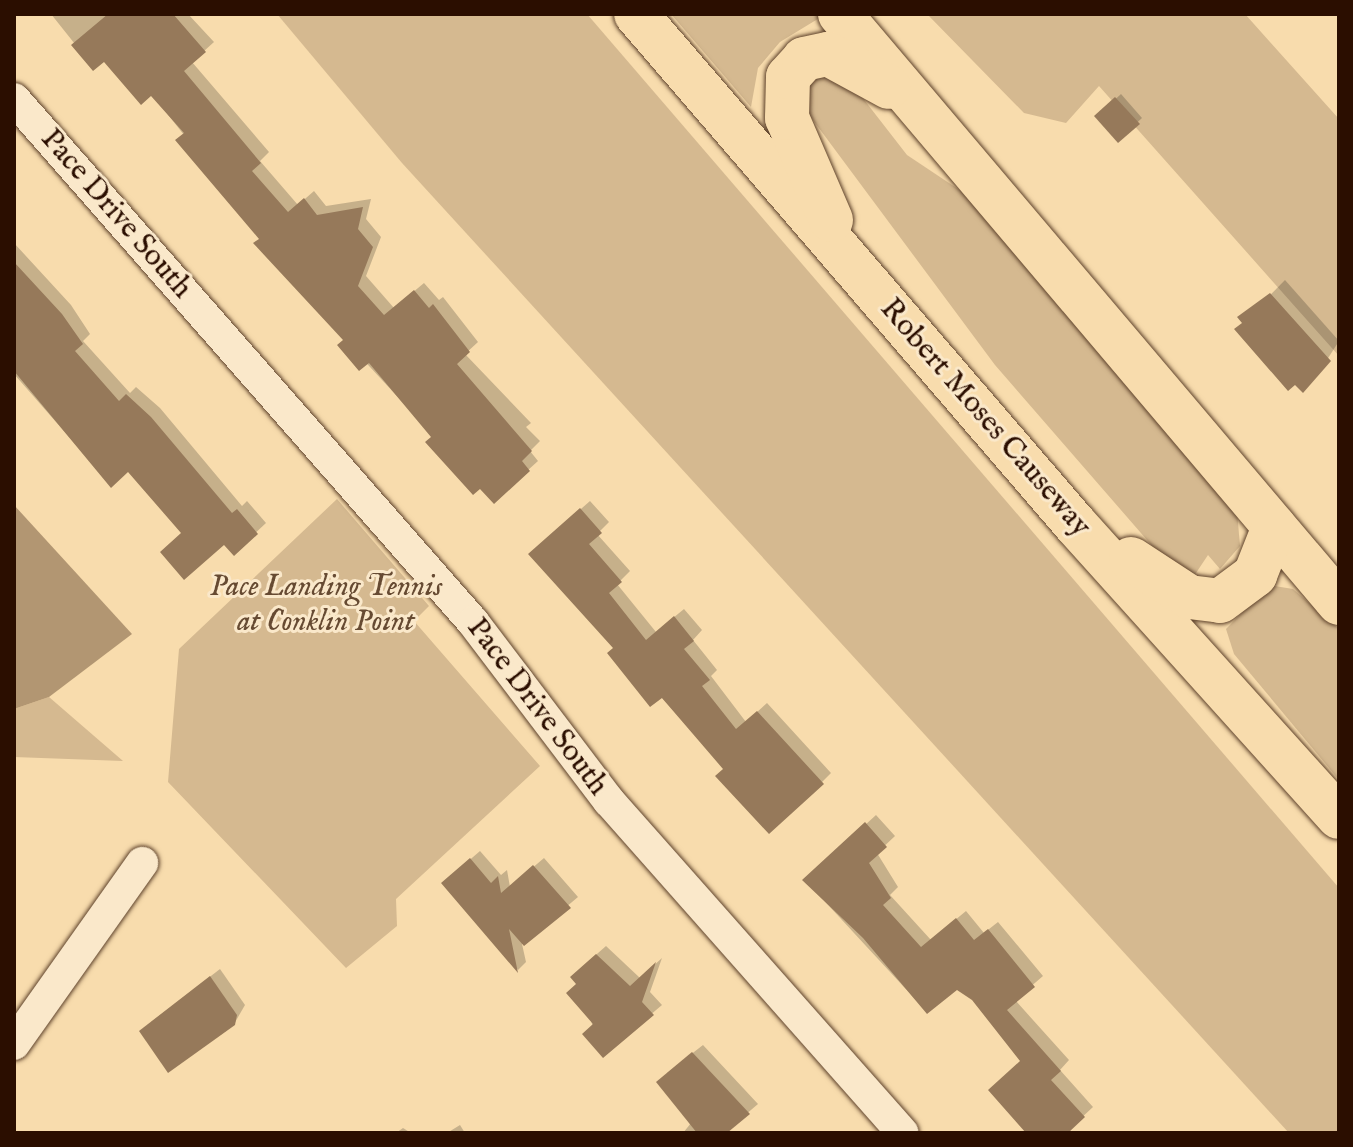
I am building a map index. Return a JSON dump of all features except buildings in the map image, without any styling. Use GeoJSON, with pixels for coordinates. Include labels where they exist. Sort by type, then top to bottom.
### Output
{"type":"FeatureCollection","features":[{"type":"Feature","properties":{"kind":"highway","name":"Robert Moses Causeway"},"geometry":{"type":"LineString","coordinates":[[636,14],[1075,524],[1339,817]]}},
{"type":"Feature","properties":{"kind":"highway"},"geometry":{"type":"LineString","coordinates":[[840,14],[1339,603]]}},
{"type":"Feature","properties":{"kind":"highway"},"geometry":{"type":"LineString","coordinates":[[848,259],[787,118],[788,77],[804,59],[828,54],[918,105]]}},
{"type":"Feature","properties":{"kind":"highway"},"geometry":{"type":"LineString","coordinates":[[1075,524],[1206,601],[1245,586],[1274,527]]}},
{"type":"Feature","properties":{"kind":"street","name":"Pace Drive South"},"geometry":{"type":"LineString","coordinates":[[14,99],[473,622],[609,801],[903,1133]]}},
{"type":"Feature","properties":{"kind":"street"},"geometry":{"type":"LineString","coordinates":[[14,1044],[142,863]]}},
{"type":"Feature","properties":{"kind":"green space"},"geometry":{"type":"Polygon","coordinates":[[[277,14],[587,14],[1339,888],[1339,1133],[1289,1133],[402,163],[277,14]]]}},
{"type":"Feature","properties":{"kind":"green space"},"geometry":{"type":"Polygon","coordinates":[[[671,14],[819,14],[821,17],[780,42],[758,68],[751,107],[671,14]]]}},
{"type":"Feature","properties":{"kind":"green space"},"geometry":{"type":"Polygon","coordinates":[[[927,14],[1245,14],[1339,119],[1339,356],[1099,86],[1066,123],[1024,113],[927,14]]]}},
{"type":"Feature","properties":{"kind":"green space"},"geometry":{"type":"Polygon","coordinates":[[[841,70],[907,155],[964,193],[1237,511],[1240,546],[1220,569],[1208,555],[1192,579],[1180,578],[995,365],[804,108],[805,76],[841,70]]]}},
{"type":"Feature","properties":{"kind":"green space","name":"Pace Landing Tennis at Conklin Point"},"geometry":{"type":"Polygon","coordinates":[[[337,499],[429,606],[414,621],[540,766],[396,899],[397,926],[346,968],[168,782],[179,649],[337,499]]]}},
{"type":"Feature","properties":{"kind":"green space"},"geometry":{"type":"Polygon","coordinates":[[[1269,585],[1293,589],[1339,629],[1339,780],[1234,654],[1226,629],[1269,585]]]}},
{"type":"Feature","properties":{"kind":"green space"},"geometry":{"type":"Polygon","coordinates":[[[49,697],[123,761],[14,757],[14,709],[49,697]]]}},
{"type":"Feature","properties":{"kind":"shaded area"},"geometry":{"type":"Polygon","coordinates":[[[14,505],[132,634],[49,697],[14,709],[14,505]]]}}]}
